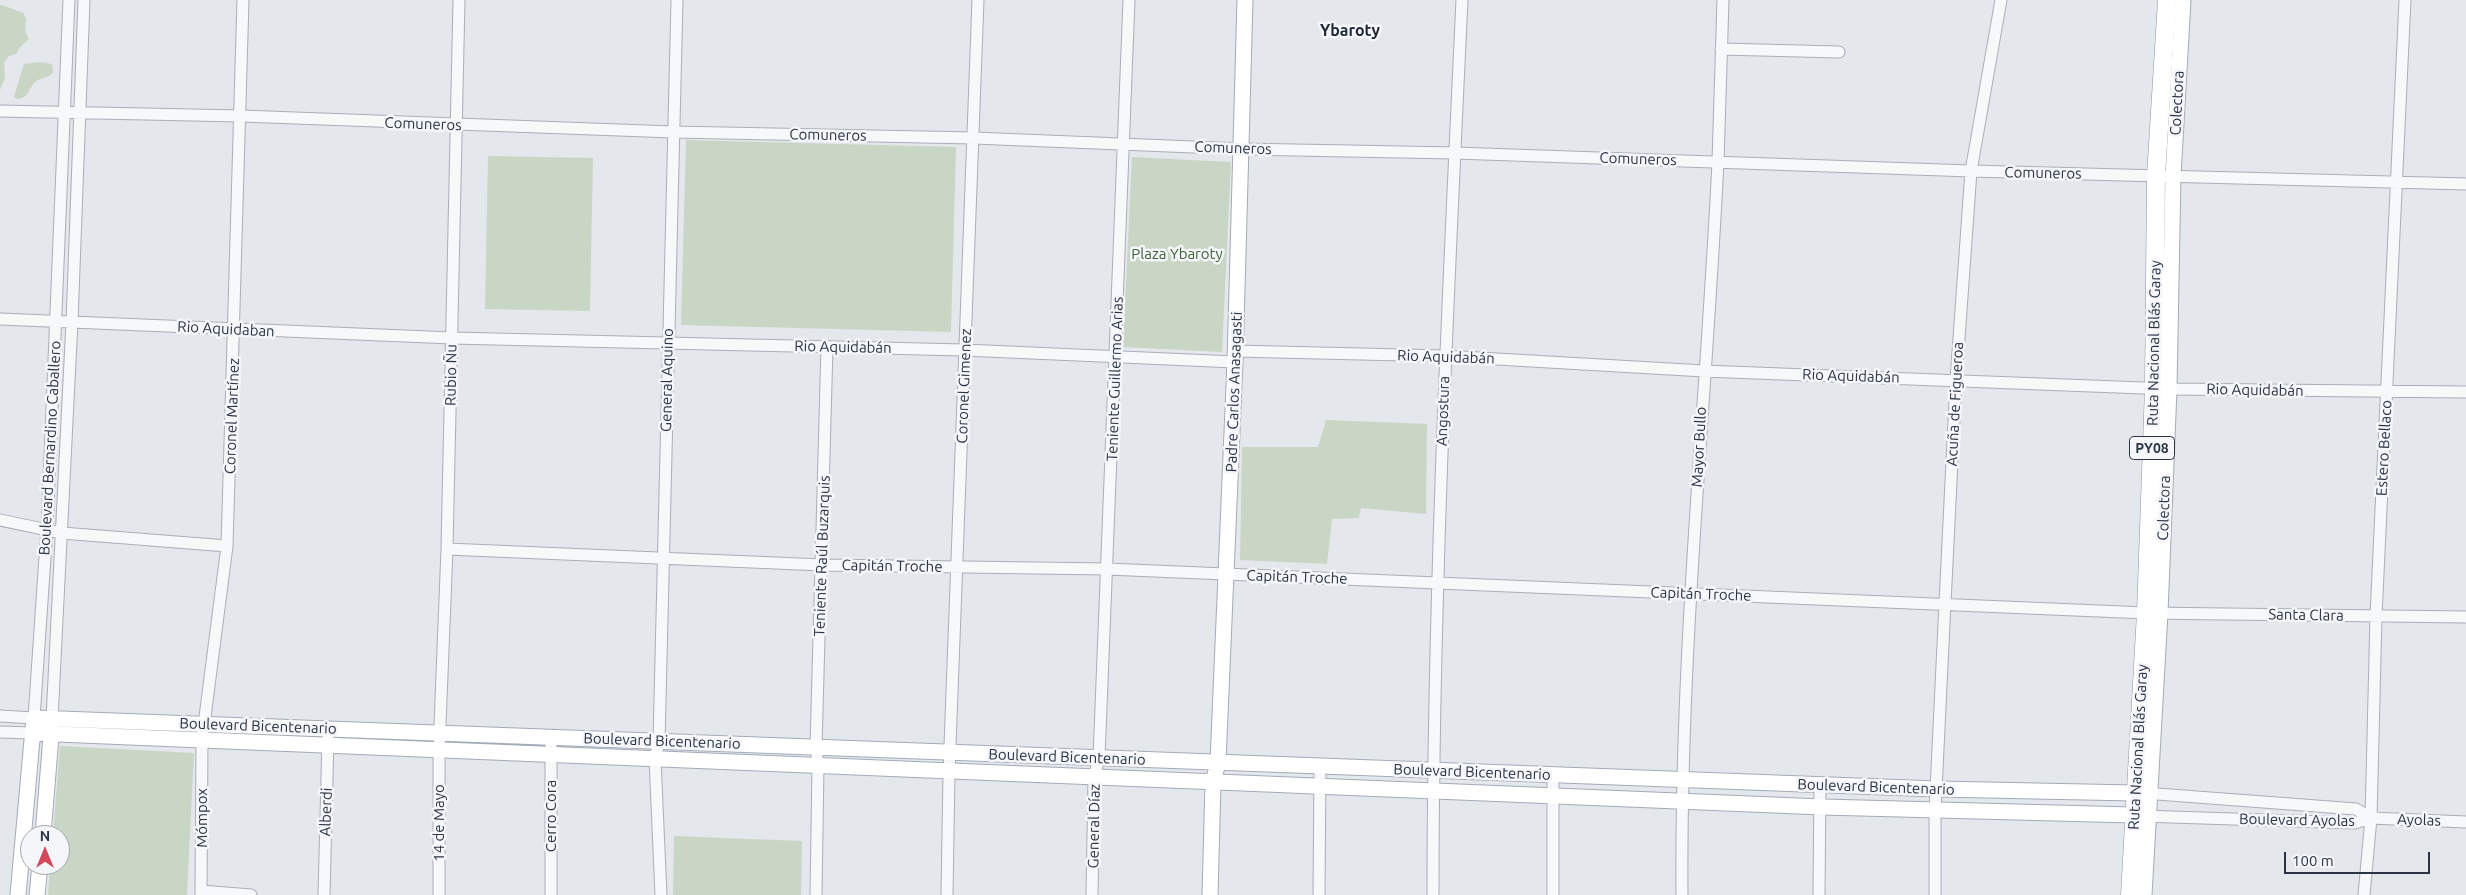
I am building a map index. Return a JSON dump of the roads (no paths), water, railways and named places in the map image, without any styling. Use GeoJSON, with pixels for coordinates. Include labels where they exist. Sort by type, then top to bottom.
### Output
{"type":"FeatureCollection","features":[{"type":"Feature","properties":{"kind":"highway","name":"Ruta Nacional Blás Garay"},"geometry":{"type":"LineString","coordinates":[[2130,895],[2141,816],[2153,613],[2162,388],[2167,0]]}},
{"type":"Feature","properties":{"kind":"main road","name":"Padre Carlos Anasagasti"},"geometry":{"type":"LineString","coordinates":[[1210,895],[1214,783],[1218,762],[1235,356],[1245,0]]}},
{"type":"Feature","properties":{"kind":"main road","name":"Colectora"},"geometry":{"type":"LineString","coordinates":[[2165,176],[2183,0]]}},
{"type":"Feature","properties":{"kind":"main road","name":"Boulevard Bicentenario"},"geometry":{"type":"LineString","coordinates":[[34,726],[52,718],[1820,785],[2141,793]]}},
{"type":"Feature","properties":{"kind":"main road","name":"Boulevard Bernardino Caballero"},"geometry":{"type":"LineString","coordinates":[[44,825],[52,718]]}},
{"type":"Feature","properties":{"kind":"main road","name":"Boulevard Bicentenario"},"geometry":{"type":"LineString","coordinates":[[34,726],[52,734],[328,746],[1822,807],[2141,816]]}},
{"type":"Feature","properties":{"kind":"main road","name":"Boulevard Bernardino Caballero"},"geometry":{"type":"LineString","coordinates":[[18,895],[34,726]]}},
{"type":"Feature","properties":{"kind":"main road"},"geometry":{"type":"LineString","coordinates":[[2141,816],[2144,895]]}},
{"type":"Feature","properties":{"kind":"main road"},"geometry":{"type":"LineString","coordinates":[[38,895],[39,875]]}},
{"type":"Feature","properties":{"kind":"street","name":"Boulevard Bernardino Caballero"},"geometry":{"type":"LineString","coordinates":[[34,726],[47,528],[69,0]]}},
{"type":"Feature","properties":{"kind":"street","name":"Boulevard Bernardino Caballero"},"geometry":{"type":"LineString","coordinates":[[52,718],[82,114],[84,0]]}},
{"type":"Feature","properties":{"kind":"street","name":"Coronel Martínez"},"geometry":{"type":"LineString","coordinates":[[202,740],[227,546],[235,330],[243,0]]}},
{"type":"Feature","properties":{"kind":"street","name":"Rubio Ñu"},"geometry":{"type":"LineString","coordinates":[[439,750],[447,549],[459,0]]}},
{"type":"Feature","properties":{"kind":"street","name":"General Aquino"},"geometry":{"type":"LineString","coordinates":[[661,895],[655,759],[659,742],[667,344],[677,0]]}},
{"type":"Feature","properties":{"kind":"street","name":"Coronel Gimenez"},"geometry":{"type":"LineString","coordinates":[[947,895],[949,772],[978,0]]}},
{"type":"Feature","properties":{"kind":"street","name":"Teniente Guillermo Arias"},"geometry":{"type":"LineString","coordinates":[[1099,758],[1129,0]]}},
{"type":"Feature","properties":{"kind":"street","name":"Angostura"},"geometry":{"type":"LineString","coordinates":[[1433,895],[1433,791],[1445,356],[1462,0]]}},
{"type":"Feature","properties":{"kind":"street","name":"Mayor Bullo"},"geometry":{"type":"LineString","coordinates":[[1682,895],[1681,801],[1690,593],[1718,162],[1723,0]]}},
{"type":"Feature","properties":{"kind":"street","name":"Acuña de Figueroa"},"geometry":{"type":"LineString","coordinates":[[1935,895],[1936,811],[1956,380],[1971,171],[2001,0]]}},
{"type":"Feature","properties":{"kind":"street","name":"Estero Bellaco"},"geometry":{"type":"LineString","coordinates":[[2364,895],[2371,818],[2376,616],[2405,0]]}},
{"type":"Feature","properties":{"kind":"street"},"geometry":{"type":"LineString","coordinates":[[1722,49],[1839,52]]}},
{"type":"Feature","properties":{"kind":"street","name":"Comuneros"},"geometry":{"type":"LineString","coordinates":[[0,111],[241,116],[673,132],[974,138],[1242,149],[1455,153],[1971,171],[2466,184]]}},
{"type":"Feature","properties":{"kind":"street","name":"Rio Aquidaban"},"geometry":{"type":"LineString","coordinates":[[0,319],[452,338]]}},
{"type":"Feature","properties":{"kind":"street","name":"Rio Aquidabán"},"geometry":{"type":"LineString","coordinates":[[452,338],[964,350],[1116,356],[1445,356],[1704,371],[2162,388],[2466,392]]}},
{"type":"Feature","properties":{"kind":"street","name":"Teniente Raúl Buzarquis"},"geometry":{"type":"LineString","coordinates":[[816,895],[818,766],[816,747],[827,347]]}},
{"type":"Feature","properties":{"kind":"street"},"geometry":{"type":"LineString","coordinates":[[0,520],[47,528],[62,533],[227,546]]}},
{"type":"Feature","properties":{"kind":"street","name":"Capitán Troche"},"geometry":{"type":"LineString","coordinates":[[447,549],[822,565],[1107,569],[2153,613]]}},
{"type":"Feature","properties":{"kind":"street","name":"Santa Clara"},"geometry":{"type":"LineString","coordinates":[[2153,613],[2466,617]]}},
{"type":"Feature","properties":{"kind":"street","name":"Boulevard Bicentenario"},"geometry":{"type":"LineString","coordinates":[[0,716],[34,726]]}},
{"type":"Feature","properties":{"kind":"street","name":"Boulevard Bicentenario"},"geometry":{"type":"LineString","coordinates":[[0,732],[34,726]]}},
{"type":"Feature","properties":{"kind":"street","name":"Alberdi"},"geometry":{"type":"LineString","coordinates":[[324,895],[328,729]]}},
{"type":"Feature","properties":{"kind":"street","name":"Cerro Cora"},"geometry":{"type":"LineString","coordinates":[[551,737],[551,895]]}},
{"type":"Feature","properties":{"kind":"street","name":"Mómpox"},"geometry":{"type":"LineString","coordinates":[[201,893],[202,740]]}},
{"type":"Feature","properties":{"kind":"street","name":"14 de Mayo"},"geometry":{"type":"LineString","coordinates":[[439,750],[439,895]]}},
{"type":"Feature","properties":{"kind":"street","name":"General Díaz"},"geometry":{"type":"LineString","coordinates":[[1092,895],[1094,777],[1099,758]]}},
{"type":"Feature","properties":{"kind":"street"},"geometry":{"type":"LineString","coordinates":[[1319,895],[1320,766]]}},
{"type":"Feature","properties":{"kind":"street"},"geometry":{"type":"LineString","coordinates":[[1553,775],[1553,895]]}},
{"type":"Feature","properties":{"kind":"street"},"geometry":{"type":"LineString","coordinates":[[1819,895],[1822,807],[1820,785]]}},
{"type":"Feature","properties":{"kind":"street","name":"Boulevard Ayolas"},"geometry":{"type":"LineString","coordinates":[[2141,793],[2356,809],[2371,818]]}},
{"type":"Feature","properties":{"kind":"street","name":"Boulevard Ayolas"},"geometry":{"type":"LineString","coordinates":[[2141,816],[2355,823],[2371,818]]}},
{"type":"Feature","properties":{"kind":"street","name":"Ayolas"},"geometry":{"type":"LineString","coordinates":[[2371,818],[2466,822]]}},
{"type":"Feature","properties":{"kind":"street"},"geometry":{"type":"LineString","coordinates":[[201,893],[251,895]]}},
{"type":"Feature","properties":{"kind":"district","name":"Ybaroty"},"geometry":{"type":"Point","coordinates":[1350,31]}},
{"type":"Feature","properties":{"kind":"park label","name":"Plaza Ybaroty"},"geometry":{"type":"Point","coordinates":[1177,254]}}]}
